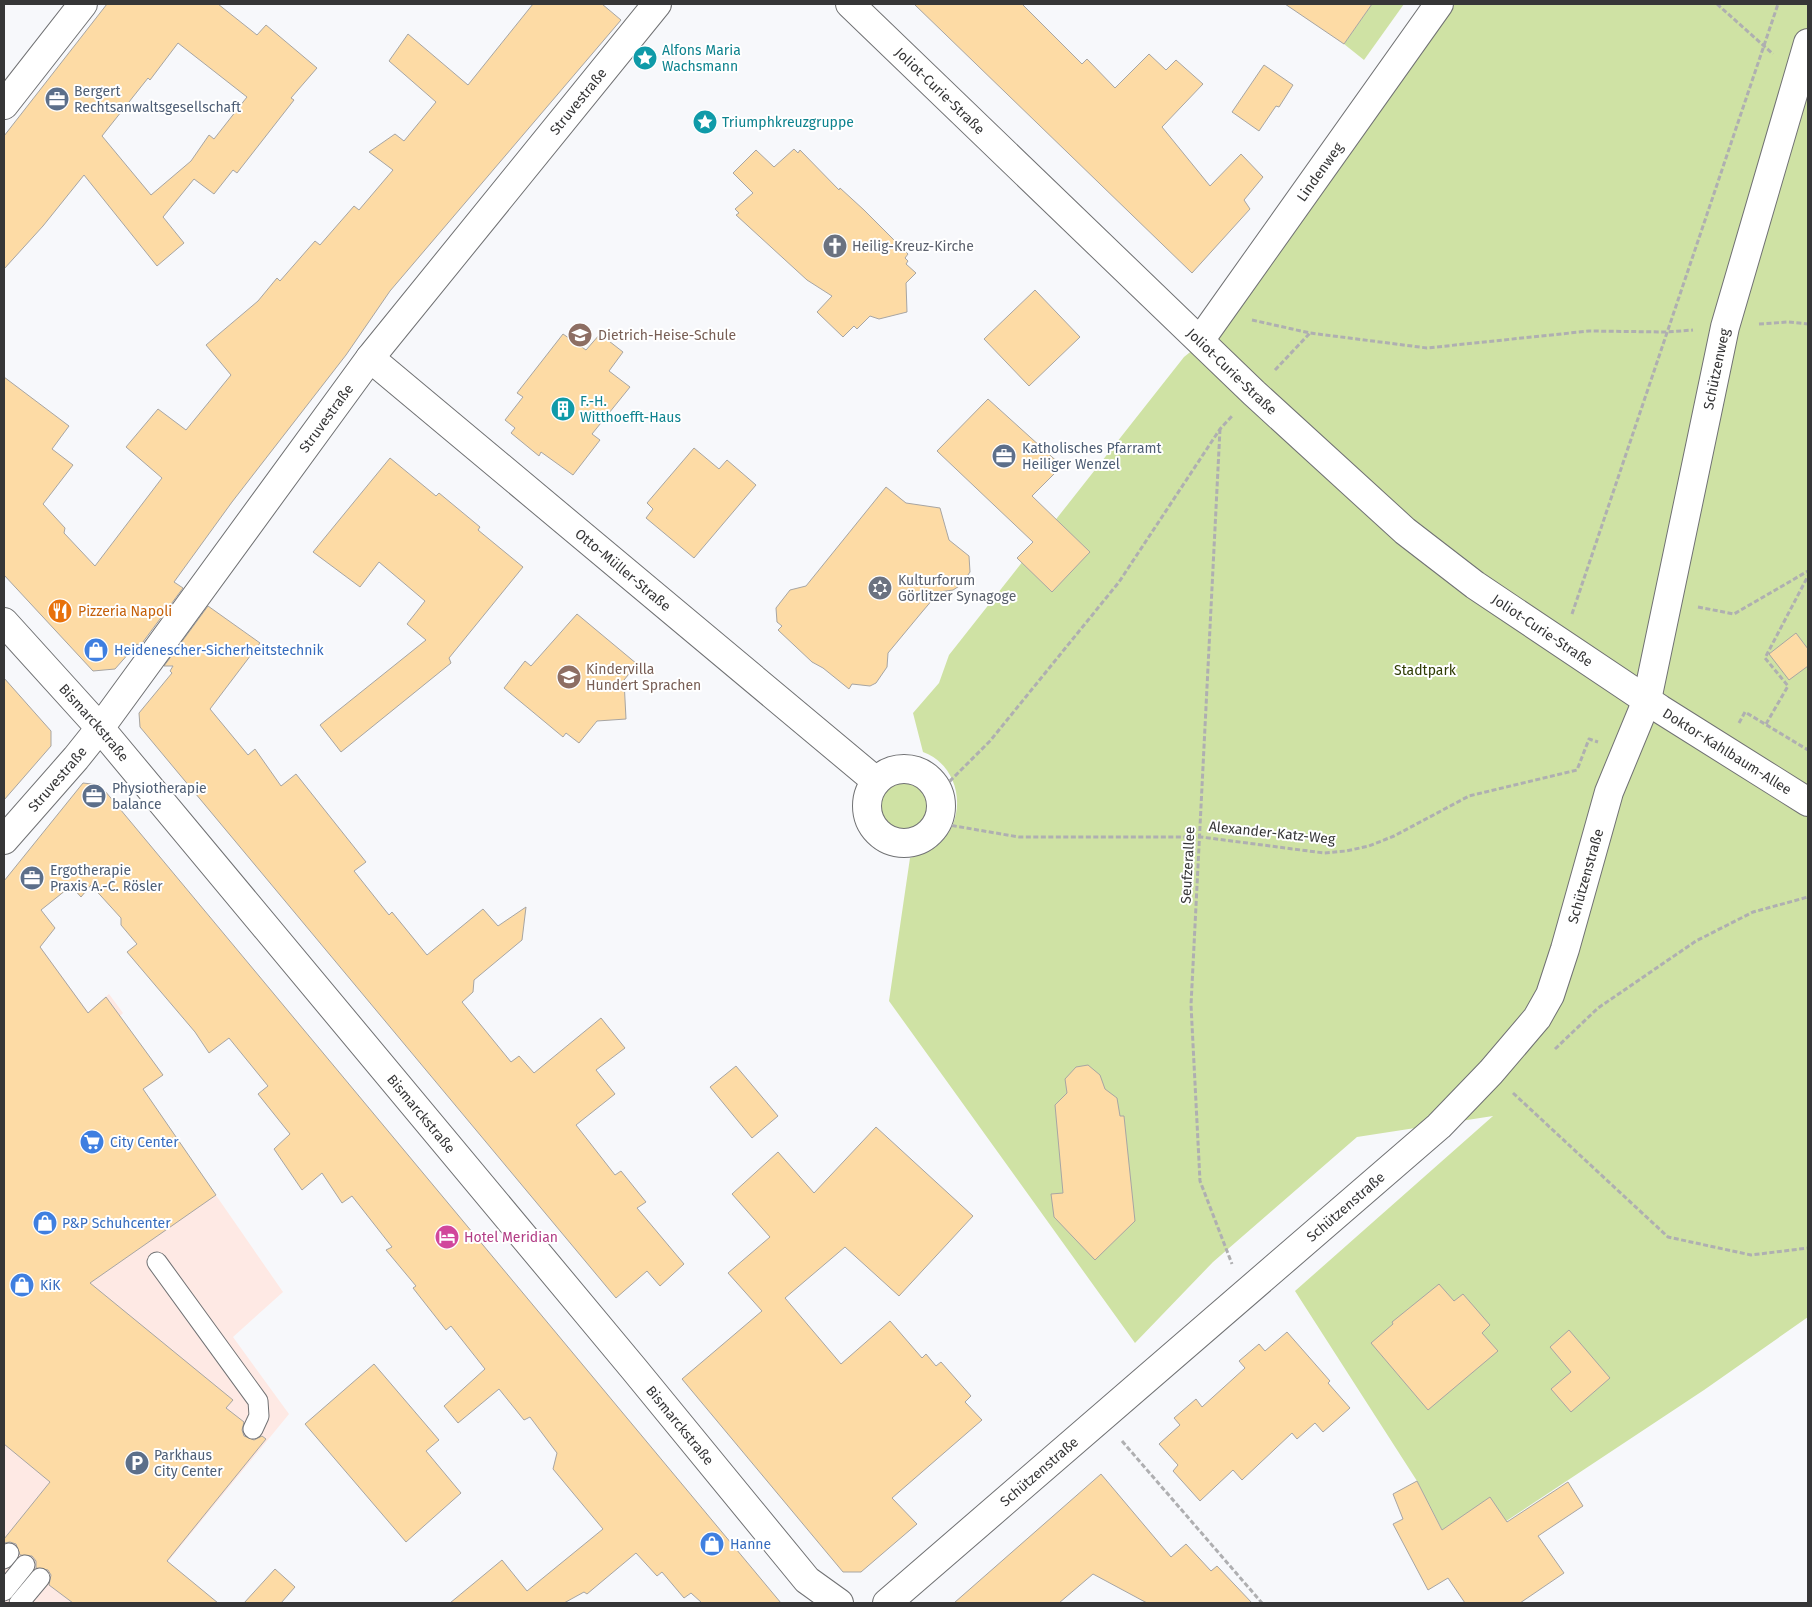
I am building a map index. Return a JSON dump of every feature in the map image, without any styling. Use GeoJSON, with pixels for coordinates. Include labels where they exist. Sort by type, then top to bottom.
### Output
{"type":"FeatureCollection","features":[{"type":"Feature","properties":{"kind":"street"},"geometry":{"type":"LineString","coordinates":[[4,105],[84,4]]}},
{"type":"Feature","properties":{"kind":"street","name":"Struvestraße"},"geometry":{"type":"LineString","coordinates":[[4,840],[100,728],[370,358],[657,4]]}},
{"type":"Feature","properties":{"kind":"street","name":"Joliot-Curie-Straße"},"geometry":{"type":"LineString","coordinates":[[850,4],[1201,339],[1254,393],[1405,531],[1475,585],[1647,700]]}},
{"type":"Feature","properties":{"kind":"street","name":"Lindenweg"},"geometry":{"type":"LineString","coordinates":[[1201,339],[1439,4]]}},
{"type":"Feature","properties":{"kind":"street","name":"Schützenweg"},"geometry":{"type":"LineString","coordinates":[[1647,700],[1725,327],[1808,43]]}},
{"type":"Feature","properties":{"kind":"street","name":"Otto-Müller-Straße"},"geometry":{"type":"LineString","coordinates":[[370,358],[876,781]]}},
{"type":"Feature","properties":{"kind":"street","name":"Bismarckstraße"},"geometry":{"type":"LineString","coordinates":[[4,622],[100,728],[634,1369],[807,1580],[838,1603]]}},
{"type":"Feature","properties":{"kind":"street","name":"Schützenstraße"},"geometry":{"type":"LineString","coordinates":[[887,1603],[1439,1126],[1491,1072],[1537,1018],[1550,995],[1566,949],[1609,792],[1647,700]]}},
{"type":"Feature","properties":{"kind":"street","name":"Doktor-Kahlbaum-Allee"},"geometry":{"type":"LineString","coordinates":[[1647,700],[1808,802]]}},
{"type":"Feature","properties":{"kind":"street"},"geometry":{"type":"LineString","coordinates":[[898,769],[911,769],[928,777],[939,792],[942,804],[937,823],[926,836],[915,842],[902,844],[890,841],[880,835],[872,826],[867,809],[870,791],[876,781],[886,773],[898,769]]}},
{"type":"Feature","properties":{"kind":"lane"},"geometry":{"type":"LineString","coordinates":[[158,1262],[258,1401],[259,1416],[253,1429]]}},
{"type":"Feature","properties":{"kind":"lane"},"geometry":{"type":"LineString","coordinates":[[4,1591],[24,1565]]}},
{"type":"Feature","properties":{"kind":"lane"},"geometry":{"type":"LineString","coordinates":[[19,1603],[40,1578]]}},
{"type":"Feature","properties":{"kind":"path"},"geometry":{"type":"LineString","coordinates":[[1717,4],[1763,46],[1800,74]]}},
{"type":"Feature","properties":{"kind":"path"},"geometry":{"type":"LineString","coordinates":[[1562,642],[1778,4]]}},
{"type":"Feature","properties":{"kind":"path"},"geometry":{"type":"LineString","coordinates":[[1220,312],[1310,333],[1427,348],[1589,331],[1668,332],[1788,322],[1808,324]]}},
{"type":"Feature","properties":{"kind":"path"},"geometry":{"type":"LineString","coordinates":[[939,792],[990,741],[1119,582],[1220,429],[1310,333]]}},
{"type":"Feature","properties":{"kind":"path","name":"Seufzerallee"},"geometry":{"type":"LineString","coordinates":[[1220,429],[1191,1005],[1200,1181],[1244,1295]]}},
{"type":"Feature","properties":{"kind":"path"},"geometry":{"type":"LineString","coordinates":[[1668,602],[1734,614],[1808,571]]}},
{"type":"Feature","properties":{"kind":"path"},"geometry":{"type":"LineString","coordinates":[[1808,576],[1765,658],[1788,686],[1766,724],[1808,750]]}},
{"type":"Feature","properties":{"kind":"path","name":"Alexander-Katz-Weg"},"geometry":{"type":"LineString","coordinates":[[937,823],[1020,837],[1200,837],[1324,852],[1346,851],[1369,846],[1394,836],[1469,796],[1577,770],[1589,739],[1627,752]]}},
{"type":"Feature","properties":{"kind":"path"},"geometry":{"type":"LineString","coordinates":[[1554,1050],[1598,1008],[1696,941],[1753,912],[1808,897]]}},
{"type":"Feature","properties":{"kind":"path"},"geometry":{"type":"LineString","coordinates":[[1803,899],[1808,902]]}},
{"type":"Feature","properties":{"kind":"path"},"geometry":{"type":"LineString","coordinates":[[1491,1072],[1668,1237],[1751,1255],[1808,1248]]}},
{"type":"Feature","properties":{"kind":"path"},"geometry":{"type":"LineString","coordinates":[[1102,1418],[1262,1603]]}},
{"type":"Feature","properties":{"kind":"shaded area"},"geometry":{"type":"Polygon","coordinates":[[[4,897],[88,1012],[109,994],[123,1013],[120,1016],[163,1075],[143,1090],[283,1292],[233,1337],[289,1414],[134,1603],[4,1603],[4,897]]]}},
{"type":"Feature","properties":{"kind":"green space"},"geometry":{"type":"Polygon","coordinates":[[[1372,4],[1404,4],[1364,60],[1344,44],[1372,4]]]}},
{"type":"Feature","properties":{"kind":"green space","name":"Stadtpark"},"geometry":{"type":"Polygon","coordinates":[[[1455,4],[1808,4],[1808,1317],[1704,1390],[1455,1555],[1417,1481],[1295,1291],[1493,1116],[1357,1137],[1213,1262],[1135,1343],[889,1001],[910,858],[938,845],[948,834],[954,821],[957,807],[953,780],[936,759],[923,752],[913,713],[939,683],[949,655],[1184,357],[1224,325],[1455,4]]]}},
{"type":"Feature","properties":{"kind":"green space"},"geometry":{"type":"Polygon","coordinates":[[[904,782],[913,784],[921,789],[926,797],[928,806],[926,815],[921,823],[913,828],[904,830],[895,828],[887,823],[882,815],[880,806],[882,797],[887,789],[895,784],[904,782]]]}},
{"type":"Feature","properties":{"kind":"building"},"geometry":{"type":"Polygon","coordinates":[[[107,4],[218,4],[257,35],[266,25],[317,68],[291,98],[294,100],[237,173],[233,170],[214,194],[194,179],[163,217],[184,243],[157,266],[84,175],[43,226],[4,269],[4,136],[107,4]],[[178,43],[150,80],[148,78],[102,136],[151,195],[191,161],[209,135],[214,139],[247,97],[178,43]]]}},
{"type":"Feature","properties":{"kind":"building"},"geometry":{"type":"Polygon","coordinates":[[[533,4],[602,4],[621,20],[390,291],[346,355],[232,502],[174,582],[183,588],[140,646],[137,644],[115,669],[93,671],[4,575],[4,377],[69,426],[52,449],[73,465],[43,504],[65,528],[64,533],[95,566],[162,478],[126,447],[158,409],[186,430],[231,375],[206,345],[258,301],[277,278],[280,281],[315,241],[320,245],[354,206],[359,210],[393,170],[369,152],[395,134],[404,141],[436,102],[389,61],[408,34],[468,85],[533,4]]]}},
{"type":"Feature","properties":{"kind":"building"},"geometry":{"type":"Polygon","coordinates":[[[914,4],[1022,4],[1082,64],[1087,59],[1115,88],[1149,54],[1166,70],[1176,60],[1203,84],[1162,127],[1210,186],[1241,154],[1263,177],[1244,200],[1250,209],[1192,273],[914,4]]]}},
{"type":"Feature","properties":{"kind":"building"},"geometry":{"type":"Polygon","coordinates":[[[1285,4],[1372,4],[1344,44],[1285,4]]]}},
{"type":"Feature","properties":{"kind":"building"},"geometry":{"type":"Polygon","coordinates":[[[1264,65],[1293,85],[1279,107],[1276,106],[1259,131],[1232,112],[1264,65]]]}},
{"type":"Feature","properties":{"kind":"building","name":"Heilig-Kreuz-Kirche"},"geometry":{"type":"Polygon","coordinates":[[[794,149],[798,153],[800,150],[839,190],[840,188],[864,210],[908,254],[905,258],[908,261],[906,264],[916,273],[906,283],[907,312],[879,319],[870,316],[857,329],[854,326],[843,337],[817,312],[832,296],[807,280],[736,215],[739,213],[735,209],[753,193],[733,173],[756,150],[774,167],[794,149]]]}},
{"type":"Feature","properties":{"kind":"building"},"geometry":{"type":"Polygon","coordinates":[[[1035,290],[1080,337],[1029,386],[984,339],[1035,290]]]}},
{"type":"Feature","properties":{"kind":"building","name":"F.-H. Witthoefft-Haus"},"geometry":{"type":"Polygon","coordinates":[[[563,334],[586,350],[600,334],[623,352],[609,371],[630,387],[592,434],[600,440],[573,475],[541,452],[539,456],[511,433],[515,428],[505,420],[523,397],[517,393],[563,334]]]}},
{"type":"Feature","properties":{"kind":"building"},"geometry":{"type":"Polygon","coordinates":[[[988,399],[1062,466],[1032,496],[1090,552],[1052,592],[1017,558],[1033,542],[937,451],[988,399]]]}},
{"type":"Feature","properties":{"kind":"building"},"geometry":{"type":"Polygon","coordinates":[[[694,448],[719,469],[727,460],[756,485],[694,558],[646,518],[653,509],[647,503],[694,448]]]}},
{"type":"Feature","properties":{"kind":"building"},"geometry":{"type":"Polygon","coordinates":[[[390,458],[436,496],[439,493],[480,527],[478,530],[523,567],[449,658],[451,663],[341,752],[320,725],[426,640],[407,624],[425,601],[379,562],[360,587],[313,552],[390,458]]]}},
{"type":"Feature","properties":{"kind":"building","name":"Kulturforum Görlitzer Synagoge"},"geometry":{"type":"Polygon","coordinates":[[[886,487],[906,503],[940,508],[949,540],[969,556],[970,572],[961,585],[953,590],[939,592],[922,612],[888,653],[887,667],[876,683],[870,686],[852,684],[849,689],[823,668],[812,662],[778,630],[782,626],[777,622],[776,608],[790,590],[806,586],[886,487]]]}},
{"type":"Feature","properties":{"kind":"building"},"geometry":{"type":"Polygon","coordinates":[[[208,606],[260,643],[210,709],[248,755],[255,749],[281,786],[296,774],[366,862],[354,871],[389,915],[392,912],[427,955],[483,909],[498,926],[526,907],[522,940],[474,980],[473,992],[462,1002],[511,1062],[519,1056],[534,1073],[601,1018],[625,1048],[596,1070],[615,1094],[576,1125],[615,1175],[621,1171],[646,1202],[637,1208],[684,1264],[660,1286],[647,1271],[616,1298],[140,727],[139,713],[172,673],[170,671],[173,666],[164,666],[208,606]]]}},
{"type":"Feature","properties":{"kind":"building","name":"Kindervilla Hundert Sprachen"},"geometry":{"type":"Polygon","coordinates":[[[577,614],[637,664],[624,680],[626,719],[597,721],[579,743],[566,733],[563,737],[504,688],[525,661],[531,666],[577,614]]]}},
{"type":"Feature","properties":{"kind":"building"},"geometry":{"type":"Polygon","coordinates":[[[1796,633],[1808,649],[1808,666],[1789,680],[1769,654],[1796,633]]]}},
{"type":"Feature","properties":{"kind":"building"},"geometry":{"type":"Polygon","coordinates":[[[4,678],[51,731],[51,746],[4,800],[4,678]]]}},
{"type":"Feature","properties":{"kind":"building"},"geometry":{"type":"Polygon","coordinates":[[[83,783],[100,785],[781,1603],[702,1603],[691,1593],[684,1598],[662,1572],[657,1576],[636,1553],[587,1594],[584,1592],[564,1603],[450,1603],[502,1560],[527,1591],[603,1529],[553,1469],[557,1453],[530,1417],[524,1420],[499,1389],[458,1423],[444,1406],[485,1369],[451,1326],[446,1330],[413,1288],[416,1286],[386,1250],[392,1247],[352,1196],[342,1203],[322,1173],[302,1190],[274,1149],[290,1134],[258,1094],[268,1086],[229,1038],[209,1053],[195,1032],[127,952],[137,944],[121,925],[121,918],[91,885],[81,897],[71,886],[41,910],[55,928],[40,947],[88,1013],[106,997],[163,1075],[143,1089],[216,1195],[90,1283],[233,1400],[226,1408],[244,1422],[242,1430],[244,1436],[254,1440],[262,1436],[266,1439],[167,1561],[218,1603],[73,1603],[49,1585],[51,1575],[48,1570],[36,1568],[36,1561],[32,1556],[20,1555],[16,1544],[4,1543],[4,1539],[50,1482],[4,1444],[4,881],[83,783]]]}},
{"type":"Feature","properties":{"kind":"building"},"geometry":{"type":"Polygon","coordinates":[[[1088,1065],[1100,1075],[1105,1089],[1117,1098],[1120,1116],[1124,1116],[1135,1221],[1095,1260],[1054,1217],[1051,1194],[1063,1193],[1055,1105],[1067,1093],[1065,1079],[1076,1067],[1088,1065]]]}},
{"type":"Feature","properties":{"kind":"building"},"geometry":{"type":"Polygon","coordinates":[[[736,1066],[778,1116],[752,1138],[710,1087],[736,1066]]]}},
{"type":"Feature","properties":{"kind":"building"},"geometry":{"type":"Polygon","coordinates":[[[876,1127],[973,1216],[899,1296],[845,1247],[785,1298],[841,1364],[890,1321],[922,1358],[926,1354],[936,1366],[941,1362],[971,1396],[965,1402],[982,1420],[892,1498],[917,1524],[861,1572],[843,1572],[682,1379],[762,1311],[728,1273],[770,1237],[732,1194],[778,1152],[814,1193],[876,1127]]]}},
{"type":"Feature","properties":{"kind":"building"},"geometry":{"type":"Polygon","coordinates":[[[1439,1284],[1454,1301],[1463,1294],[1490,1325],[1482,1333],[1498,1351],[1428,1410],[1371,1343],[1393,1324],[1392,1322],[1439,1284]]]}},
{"type":"Feature","properties":{"kind":"building"},"geometry":{"type":"Polygon","coordinates":[[[1569,1330],[1610,1378],[1571,1412],[1551,1389],[1571,1372],[1550,1347],[1569,1330]]]}},
{"type":"Feature","properties":{"kind":"building"},"geometry":{"type":"Polygon","coordinates":[[[1287,1332],[1330,1381],[1328,1383],[1350,1408],[1323,1432],[1315,1423],[1297,1439],[1292,1433],[1242,1480],[1233,1470],[1200,1501],[1173,1471],[1178,1465],[1159,1444],[1180,1425],[1174,1418],[1196,1399],[1202,1407],[1245,1368],[1239,1361],[1259,1344],[1265,1351],[1287,1332]]]}},
{"type":"Feature","properties":{"kind":"building"},"geometry":{"type":"Polygon","coordinates":[[[374,1364],[439,1440],[426,1451],[461,1493],[406,1542],[305,1424],[374,1364]]]}},
{"type":"Feature","properties":{"kind":"building"},"geometry":{"type":"Polygon","coordinates":[[[1101,1474],[1171,1557],[1186,1544],[1211,1571],[1217,1566],[1252,1603],[1147,1603],[1093,1574],[1059,1603],[954,1603],[1101,1474]]]}},
{"type":"Feature","properties":{"kind":"building"},"geometry":{"type":"Polygon","coordinates":[[[1417,1481],[1442,1530],[1490,1497],[1507,1522],[1568,1482],[1583,1506],[1538,1536],[1564,1573],[1520,1603],[1465,1603],[1448,1578],[1428,1590],[1393,1524],[1403,1519],[1393,1494],[1417,1481]]]}},
{"type":"Feature","properties":{"kind":"building"},"geometry":{"type":"Polygon","coordinates":[[[275,1569],[295,1587],[281,1603],[244,1603],[275,1569]]]}},
{"type":"Feature","properties":{"kind":"place","name":"Alfons Maria Wachsmann"},"geometry":{"type":"Point","coordinates":[645,58]}},
{"type":"Feature","properties":{"kind":"place","name":"Bergert Rechtsanwaltsgesellschaft"},"geometry":{"type":"Point","coordinates":[57,99]}},
{"type":"Feature","properties":{"kind":"place","name":"Triumphkreuzgruppe"},"geometry":{"type":"Point","coordinates":[705,122]}},
{"type":"Feature","properties":{"kind":"place","name":"Heilig-Kreuz-Kirche"},"geometry":{"type":"Point","coordinates":[835,246]}},
{"type":"Feature","properties":{"kind":"place","name":"Dietrich-Heise-Schule"},"geometry":{"type":"Point","coordinates":[580,335]}},
{"type":"Feature","properties":{"kind":"place","name":"F.-H. Witthoefft-Haus"},"geometry":{"type":"Point","coordinates":[563,409]}},
{"type":"Feature","properties":{"kind":"place","name":"Katholisches Pfarramt Heiliger Wenzel"},"geometry":{"type":"Point","coordinates":[1004,456]}},
{"type":"Feature","properties":{"kind":"place","name":"Kulturforum Görlitzer Synagoge"},"geometry":{"type":"Point","coordinates":[880,588]}},
{"type":"Feature","properties":{"kind":"place","name":"Pizzeria Napoli"},"geometry":{"type":"Point","coordinates":[60,611]}},
{"type":"Feature","properties":{"kind":"place","name":"Heidenescher-Sicherheitstechnik"},"geometry":{"type":"Point","coordinates":[96,650]}},
{"type":"Feature","properties":{"kind":"place","name":"Kindervilla Hundert Sprachen"},"geometry":{"type":"Point","coordinates":[569,677]}},
{"type":"Feature","properties":{"kind":"place","name":"Physiotherapie balance"},"geometry":{"type":"Point","coordinates":[94,796]}},
{"type":"Feature","properties":{"kind":"place","name":"Ergotherapie Praxis A.-C. Rösler"},"geometry":{"type":"Point","coordinates":[32,878]}},
{"type":"Feature","properties":{"kind":"place","name":"City Center"},"geometry":{"type":"Point","coordinates":[92,1142]}},
{"type":"Feature","properties":{"kind":"place","name":"P&P Schuhcenter"},"geometry":{"type":"Point","coordinates":[45,1223]}},
{"type":"Feature","properties":{"kind":"place","name":"Hotel Meridian"},"geometry":{"type":"Point","coordinates":[447,1237]}},
{"type":"Feature","properties":{"kind":"place","name":"KiK"},"geometry":{"type":"Point","coordinates":[22,1285]}},
{"type":"Feature","properties":{"kind":"place","name":"Parkhaus City Center"},"geometry":{"type":"Point","coordinates":[137,1463]}},
{"type":"Feature","properties":{"kind":"place","name":"Hanne"},"geometry":{"type":"Point","coordinates":[712,1544]}}]}
